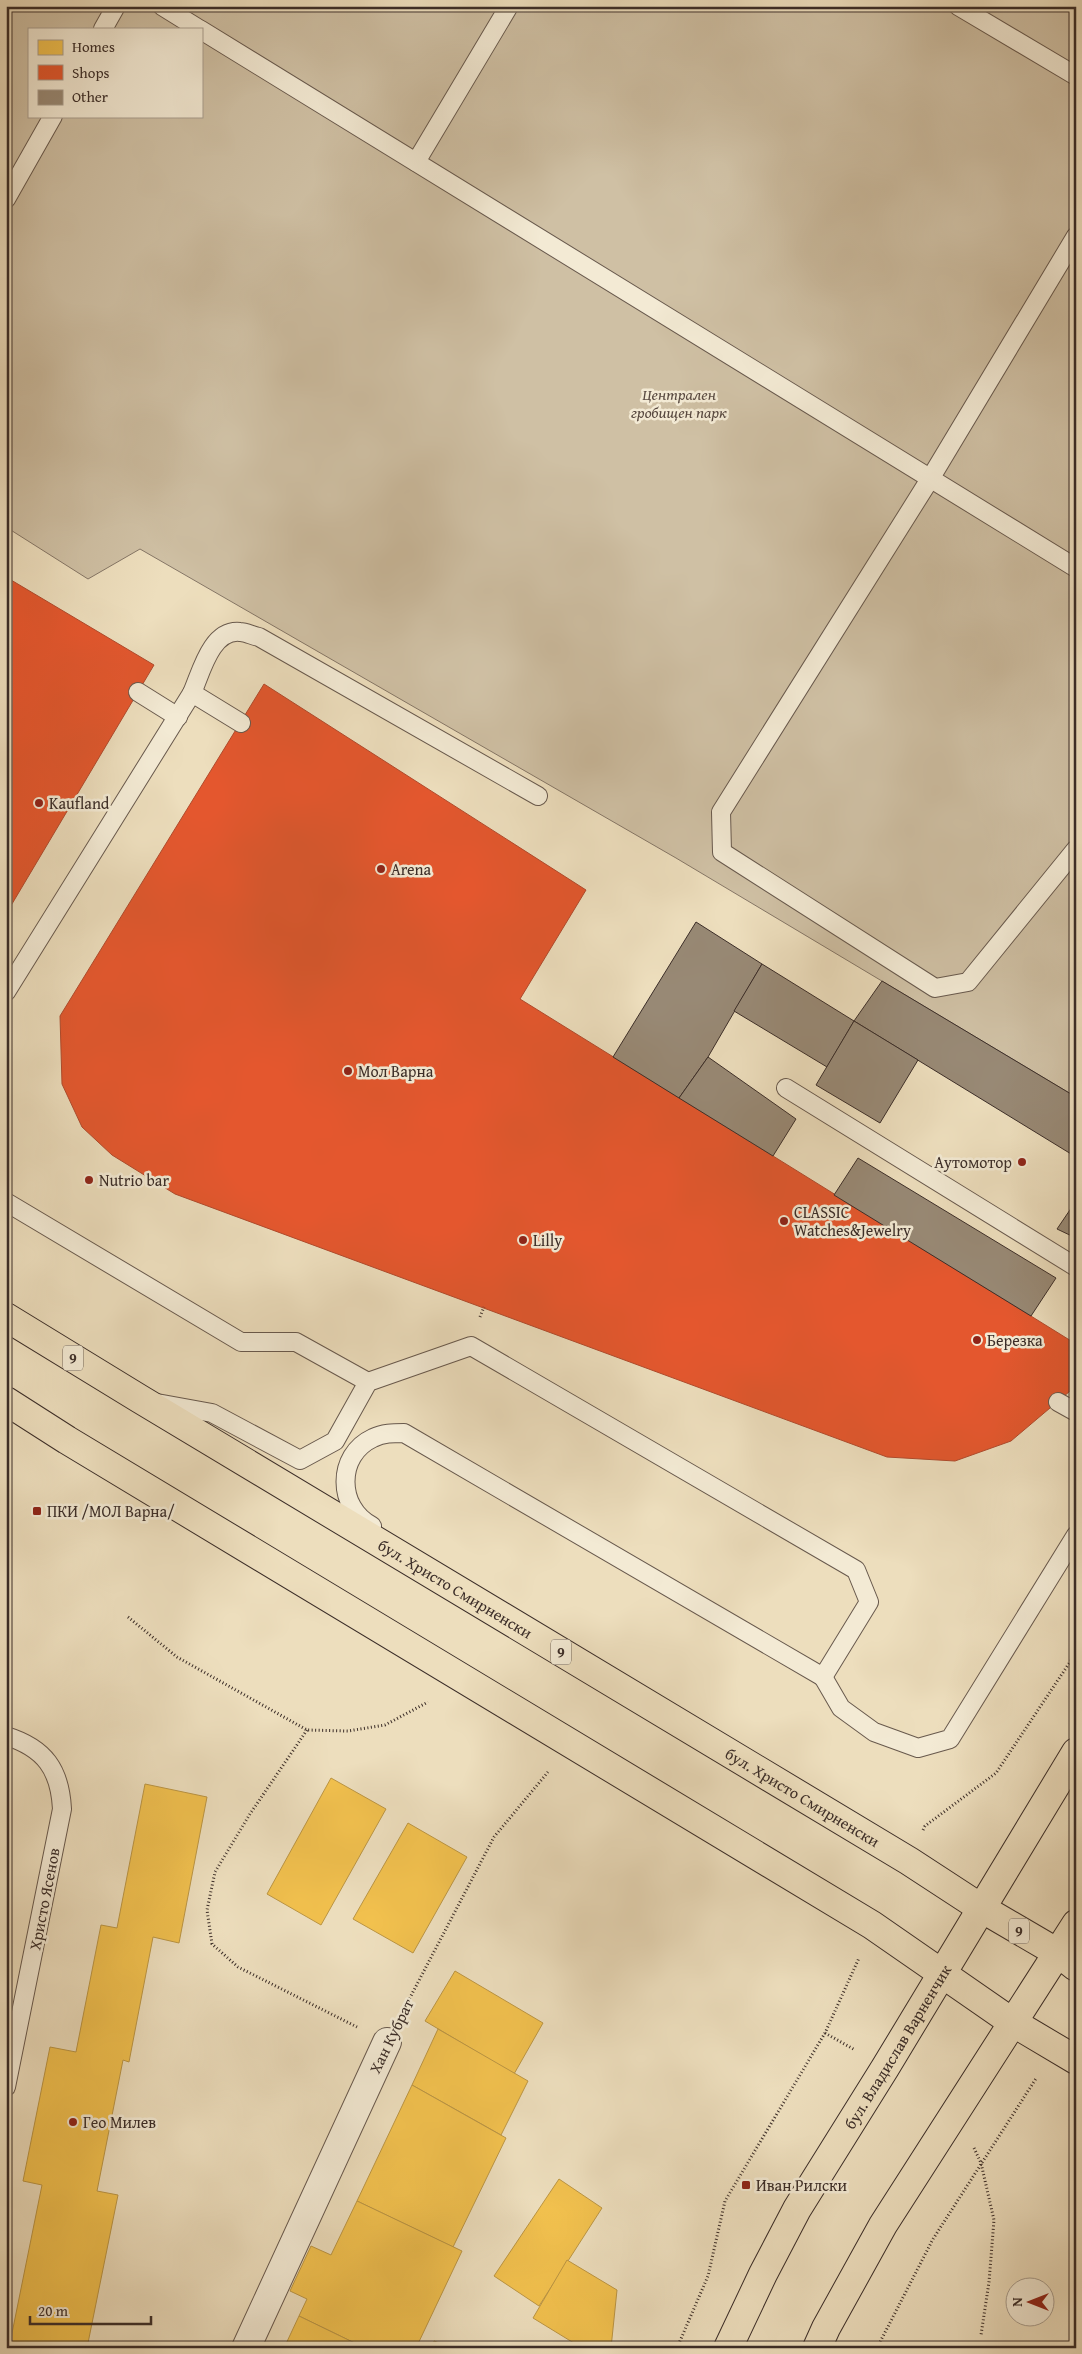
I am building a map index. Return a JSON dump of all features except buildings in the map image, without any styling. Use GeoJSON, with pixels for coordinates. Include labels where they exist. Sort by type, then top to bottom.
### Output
{"type":"FeatureCollection","features":[{"type":"Feature","properties":{"kind":"main road","name":"бул. Христо Смирненски"},"geometry":{"type":"LineString","coordinates":[[6,1317],[140,1400],[405,1557],[909,1861],[981,1908]]}},
{"type":"Feature","properties":{"kind":"main road"},"geometry":{"type":"LineString","coordinates":[[6,1402],[872,1925],[1012,2022],[1066,2054]]}},
{"type":"Feature","properties":{"kind":"main road","name":"бул. Владислав Варненчик"},"geometry":{"type":"LineString","coordinates":[[728,2348],[763,2274],[797,2209],[885,2068],[941,1972],[1076,1752]]}},
{"type":"Feature","properties":{"kind":"main road","name":"9"},"geometry":{"type":"LineString","coordinates":[[981,1908],[1067,1960]]}},
{"type":"Feature","properties":{"kind":"main road"},"geometry":{"type":"LineString","coordinates":[[818,2348],[826,2328],[883,2225],[1012,2022],[1067,1960],[1076,1924]]}},
{"type":"Feature","properties":{"kind":"street","name":"Хан Кубрат"},"geometry":{"type":"LineString","coordinates":[[246,2348],[387,2042]]}},
{"type":"Feature","properties":{"kind":"lane"},"geometry":{"type":"LineString","coordinates":[[104,28],[116,6]]}},
{"type":"Feature","properties":{"kind":"lane"},"geometry":{"type":"LineString","coordinates":[[162,6],[198,28]]}},
{"type":"Feature","properties":{"kind":"lane"},"geometry":{"type":"LineString","coordinates":[[416,162],[509,6]]}},
{"type":"Feature","properties":{"kind":"lane"},"geometry":{"type":"LineString","coordinates":[[958,6],[1076,76]]}},
{"type":"Feature","properties":{"kind":"lane"},"geometry":{"type":"LineString","coordinates":[[202,30],[1076,568]]}},
{"type":"Feature","properties":{"kind":"lane"},"geometry":{"type":"LineString","coordinates":[[6,199],[52,118]]}},
{"type":"Feature","properties":{"kind":"lane"},"geometry":{"type":"LineString","coordinates":[[1076,236],[930,479],[721,812],[722,852],[935,988],[968,982],[1076,849]]}},
{"type":"Feature","properties":{"kind":"lane"},"geometry":{"type":"LineString","coordinates":[[6,992],[192,693],[214,644],[223,635],[239,631],[259,637],[538,796]]}},
{"type":"Feature","properties":{"kind":"lane"},"geometry":{"type":"LineString","coordinates":[[138,692],[178,716]]}},
{"type":"Feature","properties":{"kind":"lane"},"geometry":{"type":"LineString","coordinates":[[192,693],[241,723]]}},
{"type":"Feature","properties":{"kind":"lane"},"geometry":{"type":"LineString","coordinates":[[786,1088],[1076,1266]]}},
{"type":"Feature","properties":{"kind":"lane"},"geometry":{"type":"LineString","coordinates":[[6,1202],[241,1342],[296,1342],[368,1382]]}},
{"type":"Feature","properties":{"kind":"lane"},"geometry":{"type":"LineString","coordinates":[[140,1400],[212,1413],[300,1460],[335,1441],[368,1382],[471,1346],[856,1570],[869,1602],[823,1678]]}},
{"type":"Feature","properties":{"kind":"lane"},"geometry":{"type":"LineString","coordinates":[[1058,1402],[1076,1412]]}},
{"type":"Feature","properties":{"kind":"lane"},"geometry":{"type":"LineString","coordinates":[[405,1557],[380,1530],[365,1522],[354,1511],[347,1496],[345,1483],[346,1470],[360,1447],[372,1438],[388,1433],[404,1433],[823,1678],[842,1708],[874,1732],[918,1748],[950,1739],[1076,1535]]}},
{"type":"Feature","properties":{"kind":"lane","name":"Христо Ясенов"},"geometry":{"type":"LineString","coordinates":[[6,1736],[23,1741],[35,1749],[54,1769],[61,1788],[62,1809],[6,2087]]}},
{"type":"Feature","properties":{"kind":"path"},"geometry":{"type":"LineString","coordinates":[[128,1617],[177,1657],[307,1730],[348,1731],[385,1725],[428,1702]]}},
{"type":"Feature","properties":{"kind":"path"},"geometry":{"type":"LineString","coordinates":[[909,1861],[925,1826],[996,1773],[1076,1653]]}},
{"type":"Feature","properties":{"kind":"path"},"geometry":{"type":"LineString","coordinates":[[307,1730],[250,1814],[215,1872],[207,1910],[212,1944],[238,1967],[387,2042]]}},
{"type":"Feature","properties":{"kind":"path","name":"Хан Кубрат"},"geometry":{"type":"LineString","coordinates":[[387,2042],[494,1837],[545,1776],[565,1740]]}},
{"type":"Feature","properties":{"kind":"path"},"geometry":{"type":"LineString","coordinates":[[677,2348],[708,2276],[725,2201],[825,2033],[872,1925]]}},
{"type":"Feature","properties":{"kind":"path"},"geometry":{"type":"LineString","coordinates":[[877,2348],[933,2239],[981,2163],[1066,2054]]}},
{"type":"Feature","properties":{"kind":"path"},"geometry":{"type":"LineString","coordinates":[[956,2111],[981,2163],[994,2220],[990,2282],[981,2335]]}},
{"type":"Feature","properties":{"kind":"green space","name":"Централен гробищен парк"},"geometry":{"type":"Polygon","coordinates":[[[6,6],[1076,6],[1076,1097],[676,858],[140,549],[88,579],[6,527],[6,6]]]}},
{"type":"Feature","properties":{"kind":"place","name":"Kaufland"},"geometry":{"type":"Point","coordinates":[39,803]}},
{"type":"Feature","properties":{"kind":"place","name":"Arena"},"geometry":{"type":"Point","coordinates":[381,869]}},
{"type":"Feature","properties":{"kind":"place","name":"Мол Варна"},"geometry":{"type":"Point","coordinates":[348,1071]}},
{"type":"Feature","properties":{"kind":"place","name":"Аутомотор"},"geometry":{"type":"Point","coordinates":[1022,1162]}},
{"type":"Feature","properties":{"kind":"place","name":"Nutrio bar"},"geometry":{"type":"Point","coordinates":[89,1180]}},
{"type":"Feature","properties":{"kind":"place","name":"CLASSIC Watches&Jewelry"},"geometry":{"type":"Point","coordinates":[784,1221]}},
{"type":"Feature","properties":{"kind":"place","name":"Lilly"},"geometry":{"type":"Point","coordinates":[523,1240]}},
{"type":"Feature","properties":{"kind":"place","name":"Березка"},"geometry":{"type":"Point","coordinates":[977,1340]}},
{"type":"Feature","properties":{"kind":"place","name":"ПКИ /МОЛ Варна/"},"geometry":{"type":"Point","coordinates":[37,1511]}},
{"type":"Feature","properties":{"kind":"place","name":"Гео Милев"},"geometry":{"type":"Point","coordinates":[73,2122]}},
{"type":"Feature","properties":{"kind":"place","name":"Иван Рилски"},"geometry":{"type":"Point","coordinates":[746,2185]}}]}
